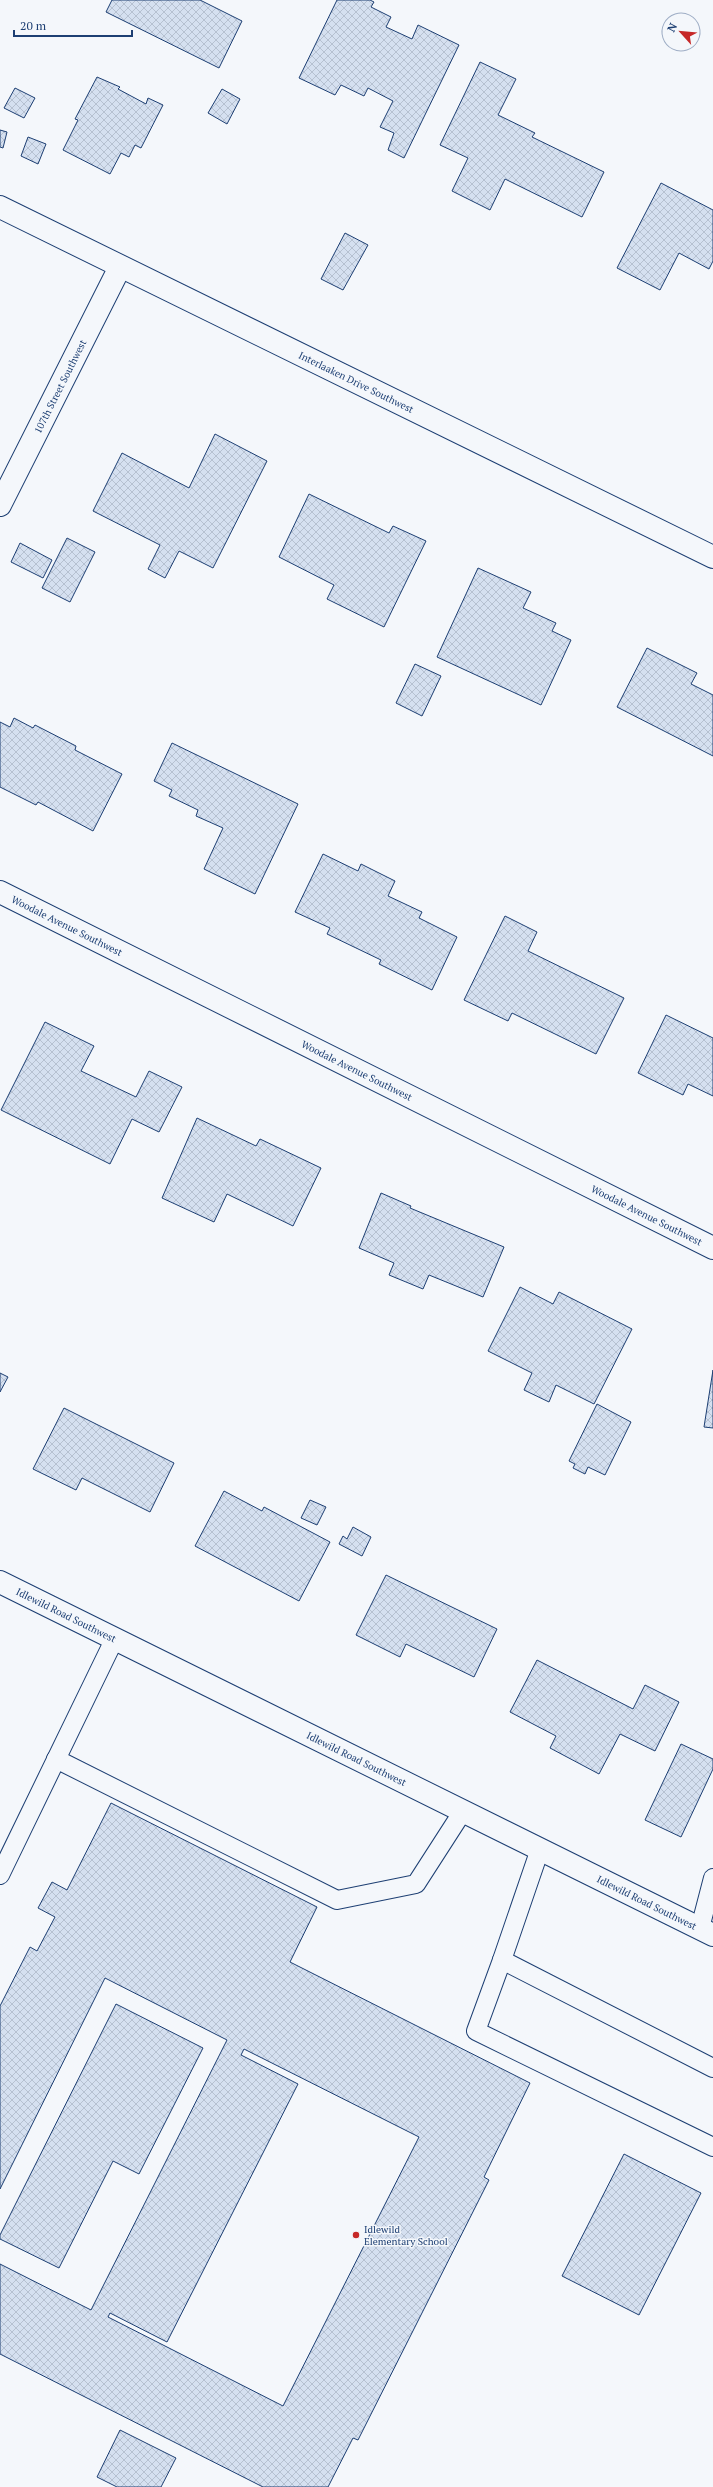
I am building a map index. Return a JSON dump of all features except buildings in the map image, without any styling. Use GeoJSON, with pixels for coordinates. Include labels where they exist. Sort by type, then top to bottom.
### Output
{"type":"FeatureCollection","features":[{"type":"Feature","properties":{"kind":"street","name":"Interlaaken Drive Southwest"},"geometry":{"type":"LineString","coordinates":[[0,207],[713,556]]}},
{"type":"Feature","properties":{"kind":"street","name":"107th Street Southwest"},"geometry":{"type":"LineString","coordinates":[[0,505],[120,267]]}},
{"type":"Feature","properties":{"kind":"street","name":"Woodale Avenue Southwest"},"geometry":{"type":"LineString","coordinates":[[0,892],[713,1248]]}},
{"type":"Feature","properties":{"kind":"street","name":"Idlewild Road Southwest"},"geometry":{"type":"LineString","coordinates":[[0,1582],[706,1932]]}},
{"type":"Feature","properties":{"kind":"lane"},"geometry":{"type":"LineString","coordinates":[[0,1875],[115,1638]]}},
{"type":"Feature","properties":{"kind":"lane"},"geometry":{"type":"LineString","coordinates":[[56,1759],[337,1900],[416,1884],[462,1811]]}},
{"type":"Feature","properties":{"kind":"lane"},"geometry":{"type":"LineString","coordinates":[[540,1849],[476,2032],[713,2147]]}},
{"type":"Feature","properties":{"kind":"lane"},"geometry":{"type":"LineString","coordinates":[[706,1932],[713,1878]]}},
{"type":"Feature","properties":{"kind":"lane"},"geometry":{"type":"LineString","coordinates":[[502,1960],[713,2068]]}},
{"type":"Feature","properties":{"kind":"place","name":"Idlewild Elementary School"},"geometry":{"type":"Point","coordinates":[356,2235]}}]}
